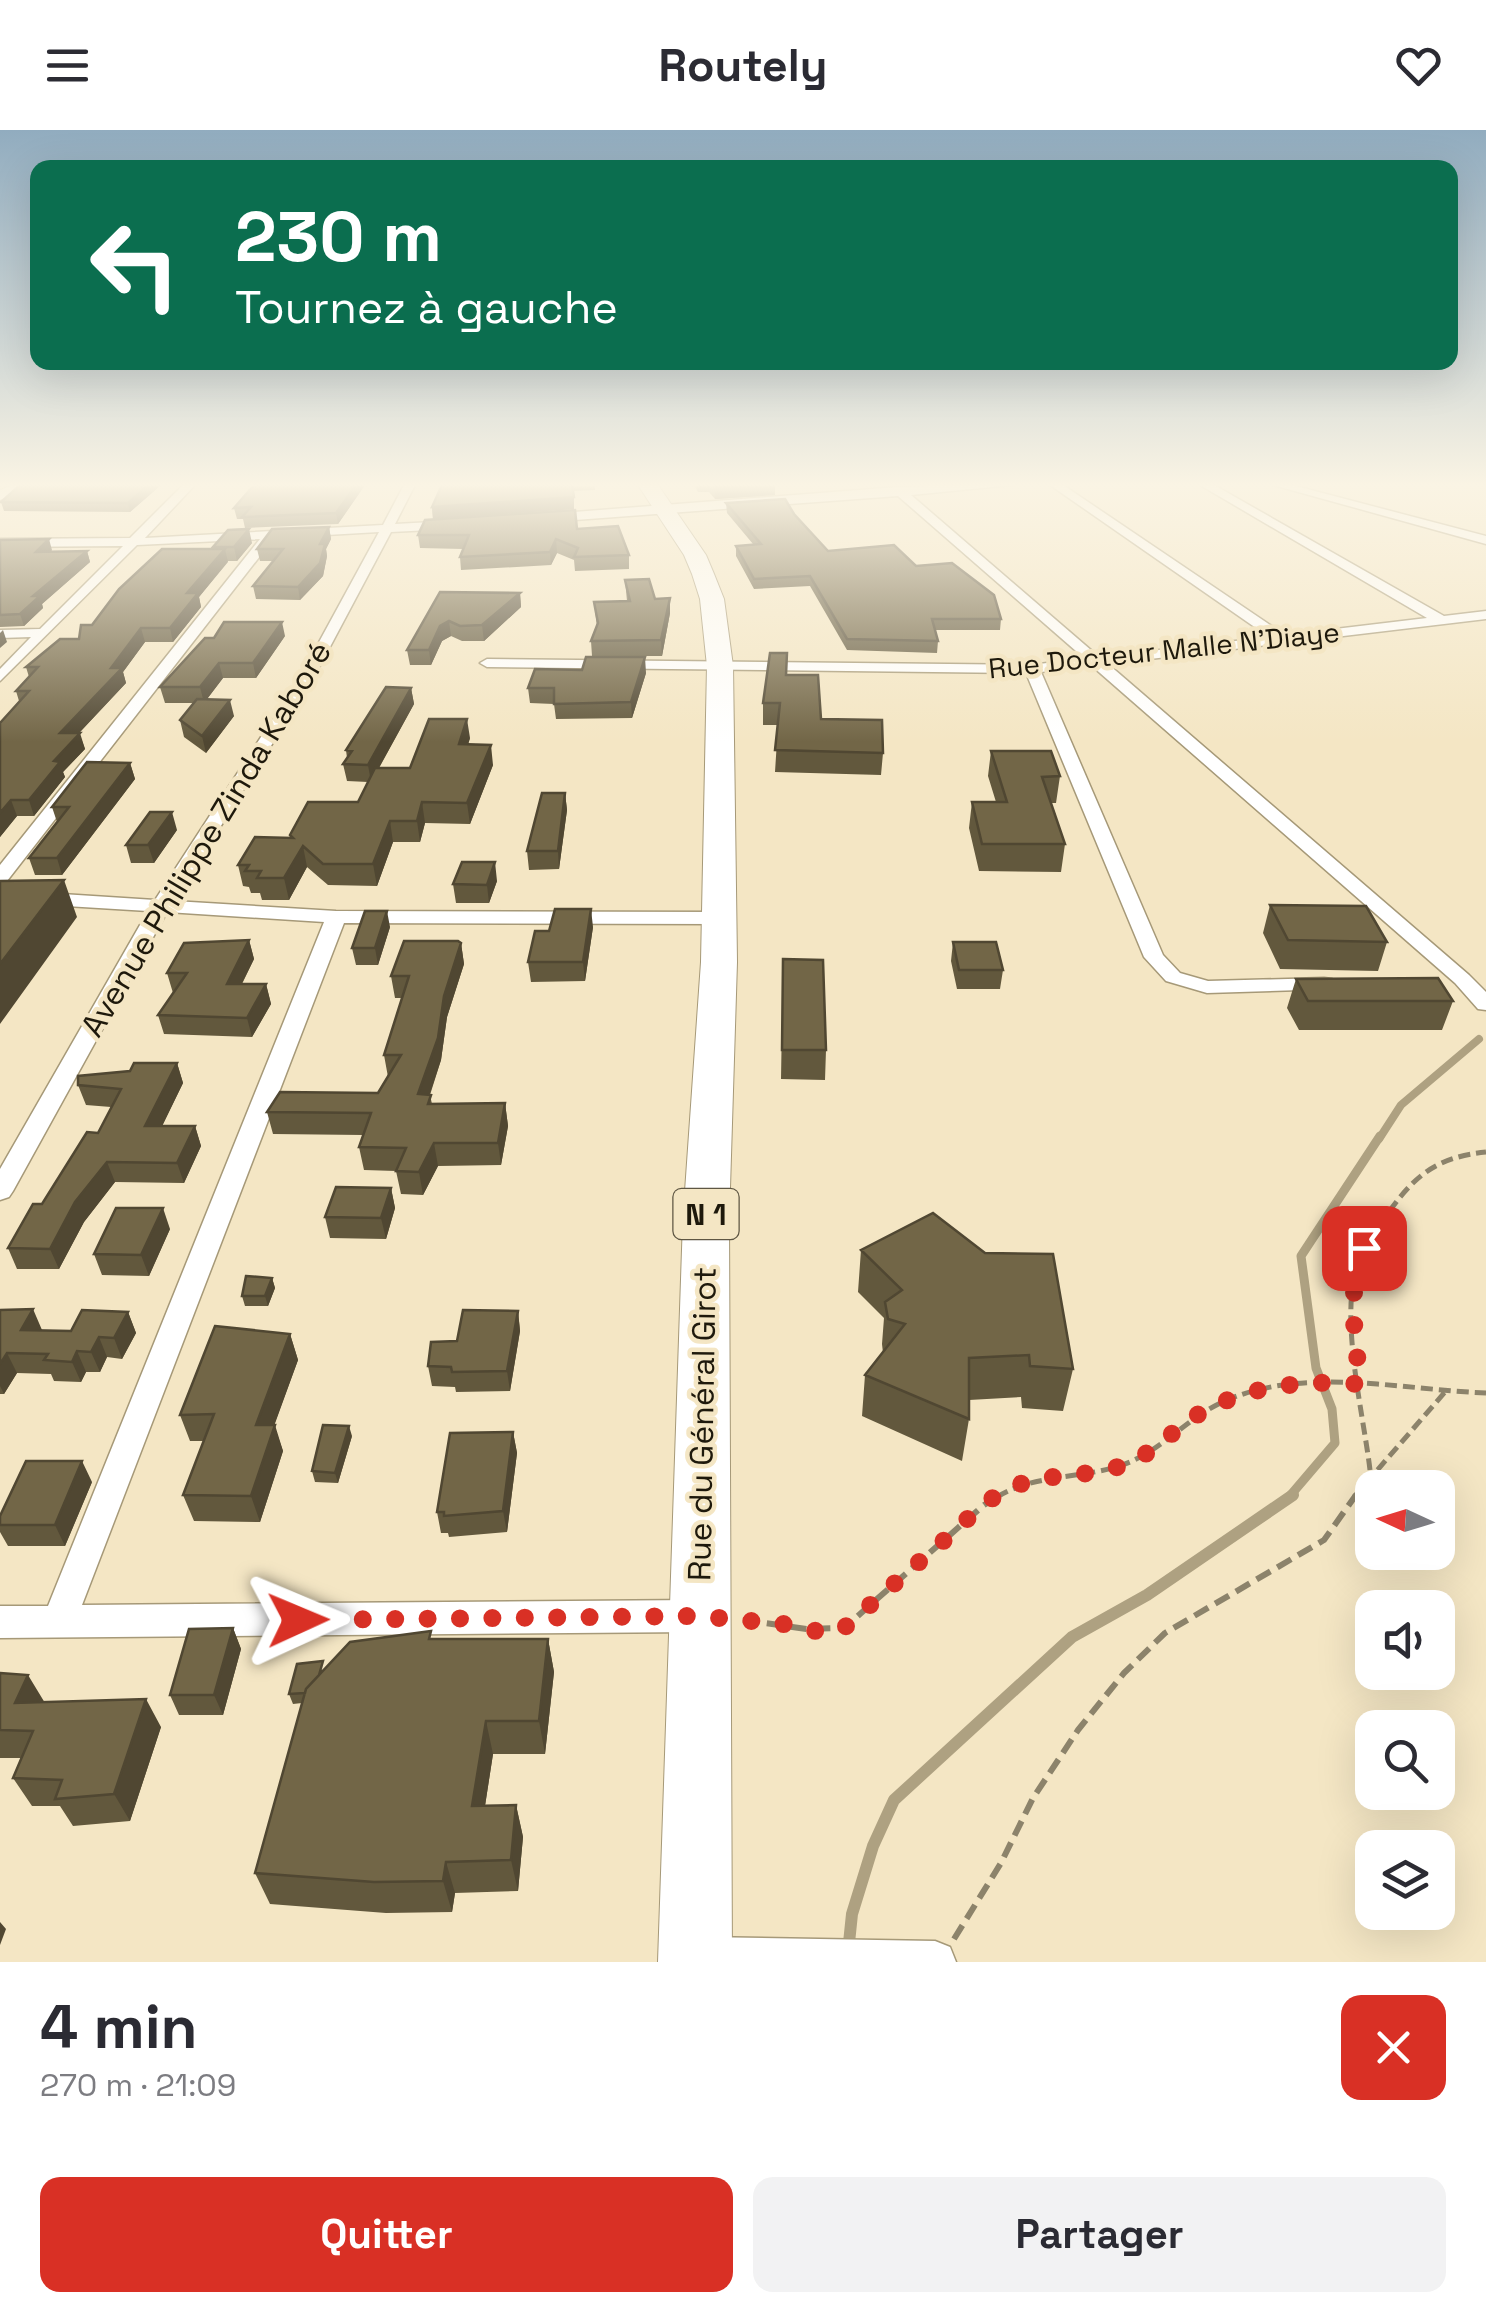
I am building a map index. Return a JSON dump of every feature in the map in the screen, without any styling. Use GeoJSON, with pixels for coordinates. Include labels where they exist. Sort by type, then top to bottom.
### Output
{"type":"FeatureCollection","features":[{"type":"Feature","properties":{"kind":"highway","name":"Rue du Général Girot"},"geometry":{"type":"LineString","coordinates":[[695,1960],[706,1220],[719,918],[720,666],[712,599],[702,570]]}},
{"type":"Feature","properties":{"kind":"street"},"geometry":{"type":"LineString","coordinates":[[0,677],[102,570]]}},
{"type":"Feature","properties":{"kind":"street"},"geometry":{"type":"LineString","coordinates":[[0,877],[242,570]]}},
{"type":"Feature","properties":{"kind":"street","name":"Avenue Philippe Zinda Kaboré"},"geometry":{"type":"LineString","coordinates":[[0,1191],[160,907],[307,677],[364,570]]}},
{"type":"Feature","properties":{"kind":"street"},"geometry":{"type":"LineString","coordinates":[[993,570],[1486,1004]]}},
{"type":"Feature","properties":{"kind":"street"},"geometry":{"type":"LineString","coordinates":[[1181,570],[1282,638]]}},
{"type":"Feature","properties":{"kind":"street"},"geometry":{"type":"LineString","coordinates":[[1354,570],[1441,620]]}},
{"type":"Feature","properties":{"kind":"street","name":"Rue Docteur Malle N'Diaye"},"geometry":{"type":"LineString","coordinates":[[487,663],[1032,669],[1486,615]]}},
{"type":"Feature","properties":{"kind":"street"},"geometry":{"type":"LineString","coordinates":[[0,634],[42,633]]}},
{"type":"Feature","properties":{"kind":"street"},"geometry":{"type":"LineString","coordinates":[[1032,669],[1154,957],[1173,977],[1207,988],[1344,983]]}},
{"type":"Feature","properties":{"kind":"street"},"geometry":{"type":"LineString","coordinates":[[0,896],[336,917],[719,918]]}},
{"type":"Feature","properties":{"kind":"street"},"geometry":{"type":"LineString","coordinates":[[58,1624],[336,917]]}},
{"type":"Feature","properties":{"kind":"street"},"geometry":{"type":"LineString","coordinates":[[1423,980],[1462,979]]}},
{"type":"Feature","properties":{"kind":"street"},"geometry":{"type":"LineString","coordinates":[[0,1622],[698,1616]]}},
{"type":"Feature","properties":{"kind":"street"},"geometry":{"type":"LineString","coordinates":[[695,1960],[871,1959],[942,1954]]}},
{"type":"Feature","properties":{"kind":"path"},"geometry":{"type":"LineString","coordinates":[[1370,1470],[1353,1299],[1356,1268],[1364,1248],[1426,1165],[1442,1158],[1486,1152]]}},
{"type":"Feature","properties":{"kind":"path"},"geometry":{"type":"LineString","coordinates":[[698,1616],[794,1625],[823,1633],[844,1628],[984,1505],[1010,1488],[1038,1478],[1101,1470],[1134,1460],[1198,1414],[1231,1398],[1274,1385],[1321,1381],[1486,1393]]}},
{"type":"Feature","properties":{"kind":"path"},"geometry":{"type":"LineString","coordinates":[[1372,1470],[1446,1392]]}},
{"type":"Feature","properties":{"kind":"path"},"geometry":{"type":"LineString","coordinates":[[942,1954],[1001,1863],[1032,1798],[1078,1730],[1124,1673],[1165,1632],[1324,1540],[1355,1494]]}},
{"type":"Feature","properties":{"kind":"building"},"geometry":{"type":"Polygon","coordinates":[[[0,570],[64,570],[33,596],[40,596],[20,614],[0,615],[0,570]]]}},
{"type":"Feature","properties":{"kind":"building"},"geometry":{"type":"Polygon","coordinates":[[[139,570],[206,570],[187,593],[198,593],[170,628],[141,628],[111,668],[122,668],[60,733],[80,733],[54,761],[60,762],[29,800],[11,800],[0,813],[0,723],[29,691],[16,691],[38,667],[26,667],[60,639],[79,639],[81,625],[92,625],[119,589],[139,570]]]}},
{"type":"Feature","properties":{"kind":"building"},"geometry":{"type":"Polygon","coordinates":[[[266,570],[313,570],[298,587],[253,586],[266,570]]]}},
{"type":"Feature","properties":{"kind":"building"},"geometry":{"type":"Polygon","coordinates":[[[749,570],[962,570],[994,595],[1001,619],[932,619],[938,641],[847,639],[810,576],[754,579],[749,570]]]}},
{"type":"Feature","properties":{"kind":"building"},"geometry":{"type":"Polygon","coordinates":[[[649,579],[655,599],[670,598],[661,640],[591,641],[598,623],[594,602],[630,601],[625,580],[649,579]]]}},
{"type":"Feature","properties":{"kind":"building"},"geometry":{"type":"Polygon","coordinates":[[[440,592],[520,593],[482,625],[460,626],[449,621],[440,626],[429,650],[407,650],[440,592]]]}},
{"type":"Feature","properties":{"kind":"building"},"geometry":{"type":"Polygon","coordinates":[[[224,622],[282,622],[253,663],[219,663],[200,687],[160,687],[205,638],[214,638],[224,622]]]}},
{"type":"Feature","properties":{"kind":"building"},"geometry":{"type":"Polygon","coordinates":[[[770,653],[787,653],[786,675],[818,675],[821,719],[882,720],[883,753],[775,750],[780,703],[763,703],[770,653]]]}},
{"type":"Feature","properties":{"kind":"building"},"geometry":{"type":"Polygon","coordinates":[[[586,657],[645,657],[631,702],[554,704],[554,688],[528,688],[535,669],[582,670],[586,657]]]}},
{"type":"Feature","properties":{"kind":"building"},"geometry":{"type":"Polygon","coordinates":[[[386,687],[411,688],[368,765],[343,764],[352,751],[346,750],[386,687]]]}},
{"type":"Feature","properties":{"kind":"building"},"geometry":{"type":"Polygon","coordinates":[[[197,699],[230,700],[202,736],[180,720],[197,699]]]}},
{"type":"Feature","properties":{"kind":"building"},"geometry":{"type":"Polygon","coordinates":[[[429,719],[467,719],[459,744],[491,745],[467,803],[422,802],[417,821],[390,821],[373,864],[323,864],[303,846],[284,878],[257,878],[261,871],[245,871],[249,865],[238,865],[255,837],[293,838],[290,835],[308,802],[358,802],[375,768],[410,768],[429,719]]]}},
{"type":"Feature","properties":{"kind":"building"},"geometry":{"type":"Polygon","coordinates":[[[991,751],[1051,751],[1060,776],[1042,777],[1065,844],[982,844],[972,802],[1007,802],[991,751]]]}},
{"type":"Feature","properties":{"kind":"building"},"geometry":{"type":"Polygon","coordinates":[[[87,762],[130,763],[57,858],[29,858],[69,807],[52,807],[87,762]]]}},
{"type":"Feature","properties":{"kind":"building"},"geometry":{"type":"Polygon","coordinates":[[[542,793],[565,793],[558,851],[527,851],[542,793]]]}},
{"type":"Feature","properties":{"kind":"building"},"geometry":{"type":"Polygon","coordinates":[[[150,812],[172,812],[148,845],[126,845],[150,812]]]}},
{"type":"Feature","properties":{"kind":"building"},"geometry":{"type":"Polygon","coordinates":[[[462,862],[495,862],[487,885],[453,884],[462,862]]]}},
{"type":"Feature","properties":{"kind":"building"},"geometry":{"type":"Polygon","coordinates":[[[64,880],[0,964],[0,881],[64,880]]]}},
{"type":"Feature","properties":{"kind":"building"},"geometry":{"type":"Polygon","coordinates":[[[1270,905],[1366,906],[1387,942],[1288,940],[1270,905]]]}},
{"type":"Feature","properties":{"kind":"building"},"geometry":{"type":"Polygon","coordinates":[[[555,909],[591,909],[583,962],[528,962],[535,931],[549,931],[555,909]]]}},
{"type":"Feature","properties":{"kind":"building"},"geometry":{"type":"Polygon","coordinates":[[[365,911],[387,911],[375,948],[352,948],[365,911]]]}},
{"type":"Feature","properties":{"kind":"building"},"geometry":{"type":"Polygon","coordinates":[[[249,940],[227,984],[266,984],[247,1018],[158,1015],[187,973],[167,973],[184,943],[249,940]]]}},
{"type":"Feature","properties":{"kind":"building"},"geometry":{"type":"Polygon","coordinates":[[[404,941],[461,943],[444,996],[438,1038],[418,1094],[431,1095],[428,1104],[505,1103],[498,1143],[434,1143],[419,1172],[396,1171],[406,1148],[359,1147],[371,1113],[267,1112],[280,1092],[378,1093],[401,1055],[384,1055],[409,976],[391,976],[404,941]]]}},
{"type":"Feature","properties":{"kind":"building"},"geometry":{"type":"Polygon","coordinates":[[[953,942],[996,942],[1003,970],[959,970],[953,942]]]}},
{"type":"Feature","properties":{"kind":"building"},"geometry":{"type":"Polygon","coordinates":[[[783,959],[823,960],[826,1050],[782,1050],[783,959]]]}},
{"type":"Feature","properties":{"kind":"building"},"geometry":{"type":"Polygon","coordinates":[[[1438,978],[1453,1001],[1308,1001],[1296,979],[1438,978]]]}},
{"type":"Feature","properties":{"kind":"building"},"geometry":{"type":"Polygon","coordinates":[[[134,1063],[177,1063],[145,1126],[195,1126],[177,1163],[107,1162],[75,1202],[50,1249],[8,1248],[33,1204],[42,1204],[87,1132],[98,1133],[121,1089],[78,1085],[78,1076],[130,1071],[134,1063]]]}},
{"type":"Feature","properties":{"kind":"building"},"geometry":{"type":"Polygon","coordinates":[[[336,1187],[391,1188],[381,1218],[325,1217],[336,1187]]]}},
{"type":"Feature","properties":{"kind":"building"},"geometry":{"type":"Polygon","coordinates":[[[116,1208],[163,1208],[141,1255],[94,1254],[116,1208]]]}},
{"type":"Feature","properties":{"kind":"building"},"geometry":{"type":"Polygon","coordinates":[[[933,1213],[985,1253],[1053,1254],[1073,1369],[1030,1366],[1029,1355],[969,1358],[969,1419],[865,1375],[905,1324],[888,1319],[885,1302],[902,1290],[861,1250],[933,1213]]]}},
{"type":"Feature","properties":{"kind":"building"},"geometry":{"type":"Polygon","coordinates":[[[246,1276],[272,1278],[265,1296],[242,1296],[246,1276]]]}},
{"type":"Feature","properties":{"kind":"building"},"geometry":{"type":"Polygon","coordinates":[[[33,1309],[21,1330],[71,1331],[82,1310],[128,1312],[114,1338],[99,1337],[91,1352],[77,1351],[72,1362],[44,1360],[48,1354],[7,1353],[0,1364],[0,1310],[33,1309]]]}},
{"type":"Feature","properties":{"kind":"building"},"geometry":{"type":"Polygon","coordinates":[[[463,1310],[518,1311],[507,1371],[452,1372],[451,1367],[428,1366],[431,1342],[457,1341],[463,1310]]]}},
{"type":"Feature","properties":{"kind":"building"},"geometry":{"type":"Polygon","coordinates":[[[215,1326],[290,1334],[256,1425],[275,1425],[251,1496],[183,1495],[214,1414],[180,1415],[215,1326]]]}},
{"type":"Feature","properties":{"kind":"building"},"geometry":{"type":"Polygon","coordinates":[[[323,1425],[349,1426],[335,1473],[312,1471],[323,1425]]]}},
{"type":"Feature","properties":{"kind":"building"},"geometry":{"type":"Polygon","coordinates":[[[513,1432],[503,1511],[444,1516],[444,1512],[437,1512],[450,1433],[513,1432]]]}},
{"type":"Feature","properties":{"kind":"building"},"geometry":{"type":"Polygon","coordinates":[[[26,1461],[82,1461],[55,1525],[0,1525],[0,1516],[26,1461]]]}},
{"type":"Feature","properties":{"kind":"building"},"geometry":{"type":"Polygon","coordinates":[[[233,1628],[214,1695],[170,1695],[189,1629],[233,1628]]]}},
{"type":"Feature","properties":{"kind":"building"},"geometry":{"type":"Polygon","coordinates":[[[431,1631],[429,1639],[548,1639],[539,1721],[486,1721],[472,1806],[516,1805],[511,1860],[446,1862],[443,1881],[374,1882],[255,1873],[306,1689],[350,1642],[431,1631]]]}},
{"type":"Feature","properties":{"kind":"building"},"geometry":{"type":"Polygon","coordinates":[[[323,1661],[319,1675],[305,1693],[289,1694],[297,1664],[323,1661]]]}},
{"type":"Feature","properties":{"kind":"building"},"geometry":{"type":"Polygon","coordinates":[[[0,1673],[28,1675],[15,1703],[146,1699],[114,1794],[55,1799],[62,1780],[13,1778],[33,1731],[0,1730],[0,1673]]]}},
{"type":"Feature","properties":{"kind":"waterway"},"geometry":{"type":"LineString","coordinates":[[1379,1139],[1401,1105],[1479,1039]]}},
{"type":"Feature","properties":{"kind":"waterway"},"geometry":{"type":"LineString","coordinates":[[1289,1497],[1335,1443],[1332,1409],[1316,1368],[1301,1256],[1380,1136]]}},
{"type":"Feature","properties":{"kind":"waterway"},"geometry":{"type":"LineString","coordinates":[[847,1962],[852,1914],[873,1846],[894,1800],[1072,1637],[1147,1595],[1293,1495]]}},
{"type":"Feature","properties":{"kind":"route"},"geometry":{"type":"LineString","coordinates":[[298,1620],[698,1616],[794,1625],[823,1633],[844,1628],[984,1505],[1010,1488],[1038,1478],[1101,1470],[1134,1460],[1198,1414],[1231,1398],[1274,1385],[1321,1381],[1360,1384],[1353,1299],[1356,1268],[1364,1248]]}}]}
